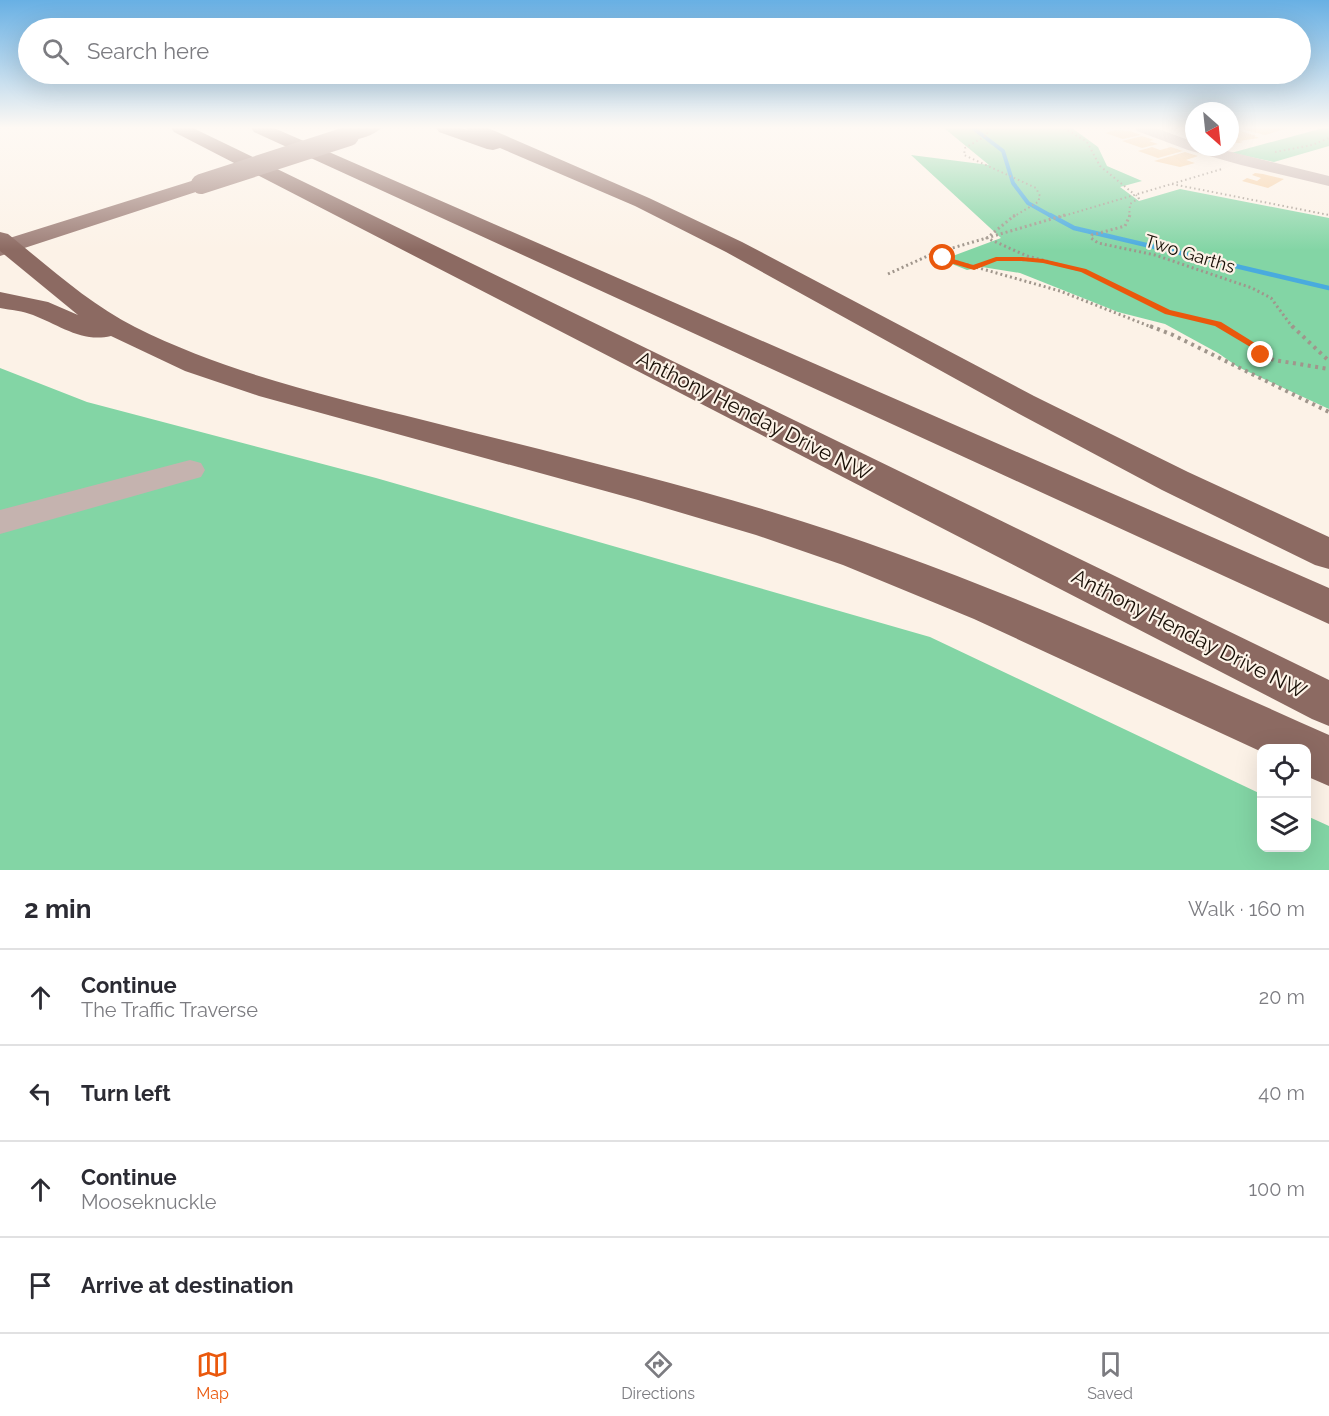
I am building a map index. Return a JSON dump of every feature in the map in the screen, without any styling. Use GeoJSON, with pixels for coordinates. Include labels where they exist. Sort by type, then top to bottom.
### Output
{"type":"FeatureCollection","features":[{"type":"Feature","properties":{"kind":"highway","name":"Anthony Henday Drive NW"},"geometry":{"type":"LineString","coordinates":[[261,169],[1329,704]]}},
{"type":"Feature","properties":{"kind":"highway"},"geometry":{"type":"LineString","coordinates":[[351,169],[1329,607]]}},
{"type":"Feature","properties":{"kind":"highway"},"geometry":{"type":"LineString","coordinates":[[559,169],[585,178]]}},
{"type":"Feature","properties":{"kind":"highway"},"geometry":{"type":"LineString","coordinates":[[563,169],[642,202],[734,247],[1175,481],[1329,554]]}},
{"type":"Feature","properties":{"kind":"highway"},"geometry":{"type":"LineString","coordinates":[[2,243],[94,314],[169,353],[247,383],[585,472],[761,523],[898,570],[1047,632],[1294,744]]}},
{"type":"Feature","properties":{"kind":"highway"},"geometry":{"type":"LineString","coordinates":[[0,300],[39,308],[88,329],[125,332]]}},
{"type":"Feature","properties":{"kind":"highway"},"geometry":{"type":"LineString","coordinates":[[1311,752],[1329,761]]}},
{"type":"Feature","properties":{"kind":"main road"},"geometry":{"type":"LineString","coordinates":[[2,243],[235,169]]}},
{"type":"Feature","properties":{"kind":"street"},"geometry":{"type":"LineString","coordinates":[[1275,169],[1329,181]]}},
{"type":"Feature","properties":{"kind":"street"},"geometry":{"type":"LineString","coordinates":[[0,522],[190,470]]}},
{"type":"Feature","properties":{"kind":"path"},"geometry":{"type":"LineString","coordinates":[[987,238],[1016,216],[1023,207],[1038,202],[1040,196],[1036,188],[994,169]]}},
{"type":"Feature","properties":{"kind":"path"},"geometry":{"type":"LineString","coordinates":[[1103,169],[1136,195]]}},
{"type":"Feature","properties":{"kind":"path"},"geometry":{"type":"LineString","coordinates":[[888,274],[932,254],[1224,169]]}},
{"type":"Feature","properties":{"kind":"path"},"geometry":{"type":"LineString","coordinates":[[1171,184],[1329,215]]}},
{"type":"Feature","properties":{"kind":"path","name":"Two Garths"},"geometry":{"type":"LineString","coordinates":[[1136,195],[1139,198],[1130,204],[1131,212],[1125,226],[1092,235],[1092,238],[1098,243],[1155,255],[1240,283],[1262,293],[1271,298],[1294,329],[1329,360]]}},
{"type":"Feature","properties":{"kind":"path"},"geometry":{"type":"LineString","coordinates":[[987,238],[1043,261],[1084,271],[1167,312],[1218,324],[1255,346],[1261,355],[1274,360],[1329,369]]}},
{"type":"Feature","properties":{"kind":"path"},"geometry":{"type":"LineString","coordinates":[[932,254],[1060,291],[1173,335],[1329,412]]}},
{"type":"Feature","properties":{"kind":"path"},"geometry":{"type":"LineString","coordinates":[[974,268],[996,259],[1043,261]]}},
{"type":"Feature","properties":{"kind":"green space"},"geometry":{"type":"Polygon","coordinates":[[[926,169],[1113,169],[1142,181],[1120,187],[1139,201],[1180,189],[1329,218],[1329,409],[1238,367],[1218,353],[1165,324],[1118,312],[1020,273],[982,267],[967,270],[942,260],[1001,238],[926,169]]]}},
{"type":"Feature","properties":{"kind":"green space"},"geometry":{"type":"Polygon","coordinates":[[[0,368],[87,402],[376,478],[930,637],[1257,792],[1257,852],[1311,852],[1311,818],[1329,826],[1329,870],[0,870],[0,368]]]}},
{"type":"Feature","properties":{"kind":"building"},"geometry":{"type":"Polygon","coordinates":[[[1255,173],[1284,179],[1268,188],[1242,181],[1247,178],[1257,181],[1261,178],[1252,175],[1255,173]]]}},
{"type":"Feature","properties":{"kind":"waterway"},"geometry":{"type":"LineString","coordinates":[[1008,169],[1013,183],[1028,203],[1053,217]]}},
{"type":"Feature","properties":{"kind":"waterway"},"geometry":{"type":"LineString","coordinates":[[1050,215],[1074,228],[1329,288]]}},
{"type":"Feature","properties":{"kind":"route"},"geometry":{"type":"LineString","coordinates":[[943,258],[974,268],[996,259],[1022,259],[1043,261],[1084,271],[1167,312],[1218,324],[1255,346],[1261,355]]}}]}
